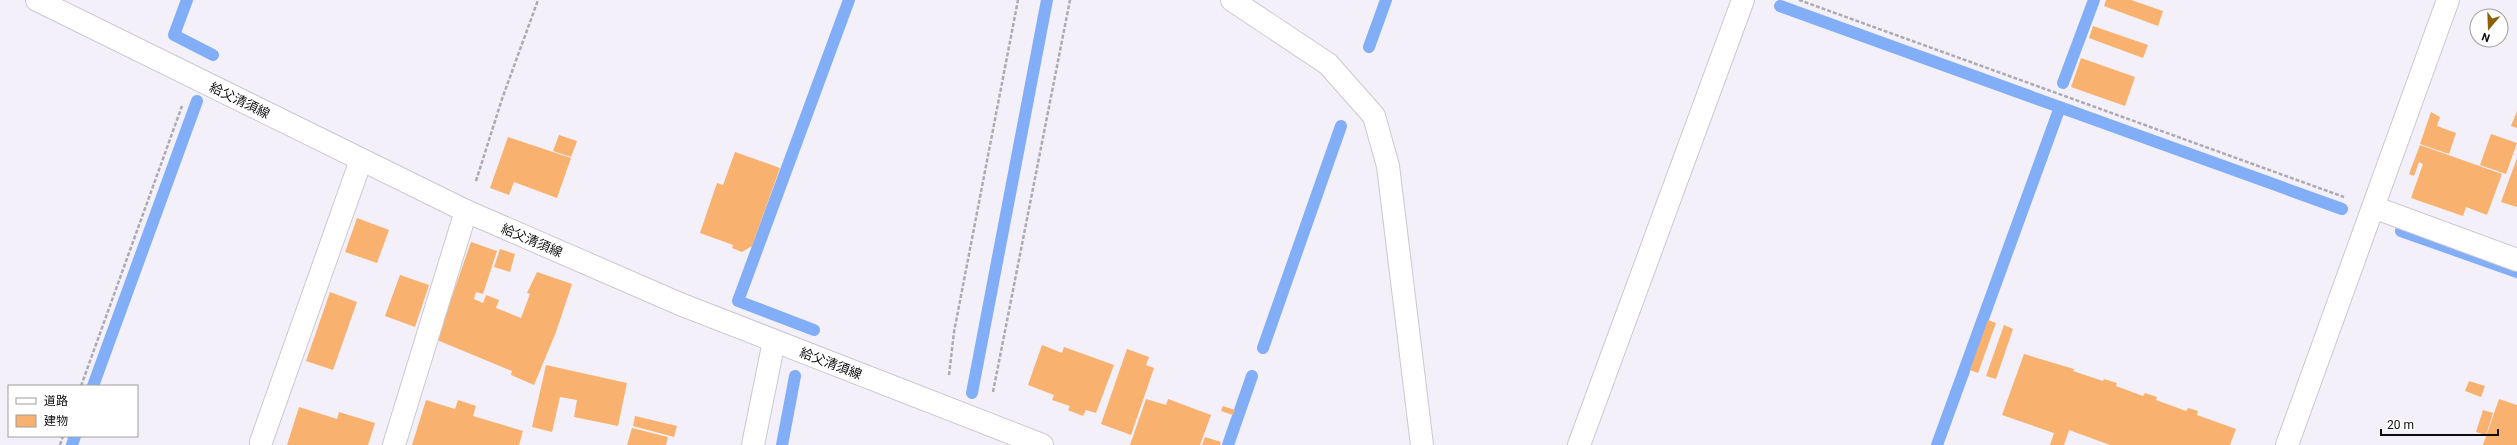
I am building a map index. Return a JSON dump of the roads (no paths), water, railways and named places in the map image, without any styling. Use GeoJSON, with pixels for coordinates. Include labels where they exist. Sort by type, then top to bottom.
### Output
{"type":"FeatureCollection","features":[{"type":"Feature","properties":{"kind":"street","name":"給父清須線"},"geometry":{"type":"LineString","coordinates":[[37,0],[466,211],[680,304],[1042,445]]}},
{"type":"Feature","properties":{"kind":"street"},"geometry":{"type":"LineString","coordinates":[[1232,0],[1328,64],[1374,116],[1388,166],[1422,445]]}},
{"type":"Feature","properties":{"kind":"street"},"geometry":{"type":"LineString","coordinates":[[1579,445],[1743,0]]}},
{"type":"Feature","properties":{"kind":"street"},"geometry":{"type":"LineString","coordinates":[[2287,445],[2448,0]]}},
{"type":"Feature","properties":{"kind":"street"},"geometry":{"type":"LineString","coordinates":[[261,442],[361,160]]}},
{"type":"Feature","properties":{"kind":"street"},"geometry":{"type":"LineString","coordinates":[[2373,207],[2517,260]]}},
{"type":"Feature","properties":{"kind":"street"},"geometry":{"type":"LineString","coordinates":[[394,445],[466,211]]}},
{"type":"Feature","properties":{"kind":"street"},"geometry":{"type":"LineString","coordinates":[[753,445],[774,341]]}},
{"type":"Feature","properties":{"kind":"waterway"},"geometry":{"type":"LineString","coordinates":[[187,0],[174,35],[213,55]]}},
{"type":"Feature","properties":{"kind":"waterway"},"geometry":{"type":"LineString","coordinates":[[814,330],[738,301],[849,0]]}},
{"type":"Feature","properties":{"kind":"waterway"},"geometry":{"type":"LineString","coordinates":[[972,393],[1047,0]]}},
{"type":"Feature","properties":{"kind":"waterway"},"geometry":{"type":"LineString","coordinates":[[1369,47],[1386,0]]}},
{"type":"Feature","properties":{"kind":"waterway"},"geometry":{"type":"LineString","coordinates":[[2063,83],[2094,0]]}},
{"type":"Feature","properties":{"kind":"waterway"},"geometry":{"type":"LineString","coordinates":[[1780,6],[2342,209]]}},
{"type":"Feature","properties":{"kind":"waterway"},"geometry":{"type":"LineString","coordinates":[[93,385],[197,101]]}},
{"type":"Feature","properties":{"kind":"waterway"},"geometry":{"type":"LineString","coordinates":[[1937,445],[2060,107]]}},
{"type":"Feature","properties":{"kind":"waterway"},"geometry":{"type":"LineString","coordinates":[[1263,348],[1341,126]]}},
{"type":"Feature","properties":{"kind":"waterway"},"geometry":{"type":"LineString","coordinates":[[2401,231],[2517,272]]}},
{"type":"Feature","properties":{"kind":"waterway"},"geometry":{"type":"LineString","coordinates":[[782,445],[795,376]]}},
{"type":"Feature","properties":{"kind":"waterway"},"geometry":{"type":"LineString","coordinates":[[1228,445],[1252,376]]}},
{"type":"Feature","properties":{"kind":"waterway"},"geometry":{"type":"LineString","coordinates":[[72,445],[75,437]]}}]}
